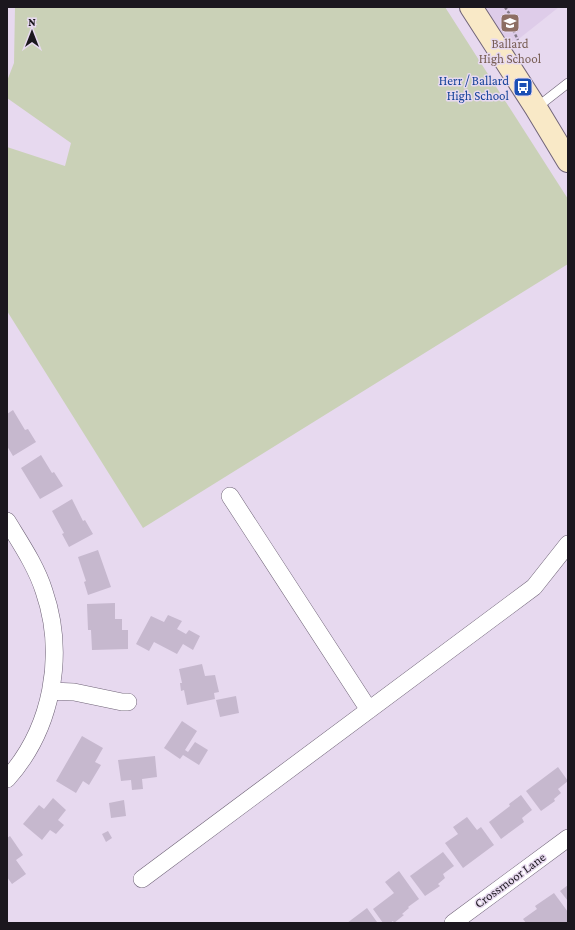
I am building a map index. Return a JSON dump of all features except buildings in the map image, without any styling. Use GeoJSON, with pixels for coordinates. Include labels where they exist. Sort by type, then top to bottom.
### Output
{"type":"FeatureCollection","features":[{"type":"Feature","properties":{"kind":"main road"},"geometry":{"type":"LineString","coordinates":[[471,7],[568,160]]}},
{"type":"Feature","properties":{"kind":"street"},"geometry":{"type":"LineString","coordinates":[[230,496],[369,710]]}},
{"type":"Feature","properties":{"kind":"street"},"geometry":{"type":"LineString","coordinates":[[7,521],[34,566],[44,591],[52,621],[54,644],[54,674],[51,691],[42,722],[34,742],[16,769],[7,779]]}},
{"type":"Feature","properties":{"kind":"street"},"geometry":{"type":"LineString","coordinates":[[142,879],[534,587],[568,544]]}},
{"type":"Feature","properties":{"kind":"street"},"geometry":{"type":"LineString","coordinates":[[51,691],[74,692],[128,702]]}},
{"type":"Feature","properties":{"kind":"street","name":"Crossmoor Lane"},"geometry":{"type":"LineString","coordinates":[[453,923],[568,838]]}},
{"type":"Feature","properties":{"kind":"lane"},"geometry":{"type":"LineString","coordinates":[[536,108],[568,83]]}},
{"type":"Feature","properties":{"kind":"path"},"geometry":{"type":"LineString","coordinates":[[505,7],[512,18],[514,32],[518,40]]}},
{"type":"Feature","properties":{"kind":"shaded area","name":"Ballard High School"},"geometry":{"type":"Polygon","coordinates":[[[472,7],[559,7],[501,53],[472,7]]]}},
{"type":"Feature","properties":{"kind":"green space"},"geometry":{"type":"Polygon","coordinates":[[[15,7],[445,7],[568,199],[568,264],[143,528],[7,311],[7,147],[65,166],[71,143],[7,98],[7,81],[14,63],[15,7]]]}},
{"type":"Feature","properties":{"kind":"place","name":"Ballard High School"},"geometry":{"type":"Point","coordinates":[510,23]}},
{"type":"Feature","properties":{"kind":"place","name":"Herr / Ballard High School"},"geometry":{"type":"Point","coordinates":[523,87]}}]}
